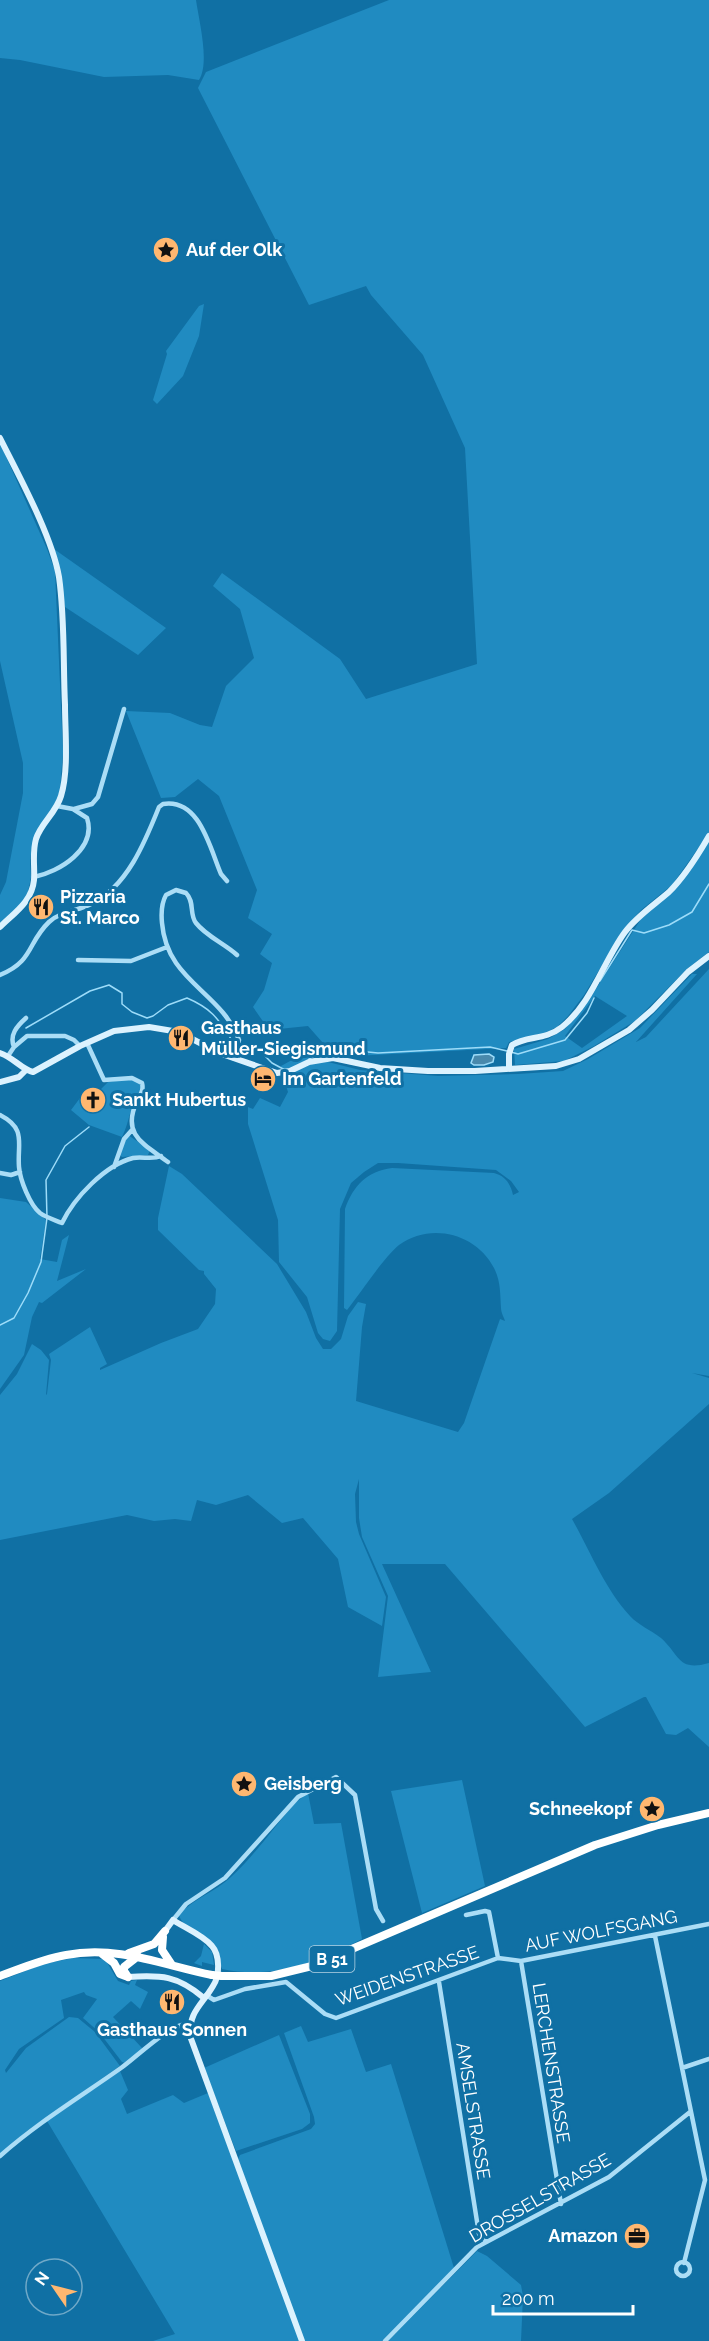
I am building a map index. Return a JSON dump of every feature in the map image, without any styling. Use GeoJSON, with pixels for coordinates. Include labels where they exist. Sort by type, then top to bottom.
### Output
{"type":"FeatureCollection","features":[{"type":"Feature","properties":{"kind":"highway","name":"B 51"},"geometry":{"type":"LineString","coordinates":[[0,1976],[63,1955],[100,1952],[138,1956],[212,1975],[271,1976],[312,1966],[595,1845],[648,1828],[709,1814]]}},
{"type":"Feature","properties":{"kind":"highway"},"geometry":{"type":"LineString","coordinates":[[127,1954],[154,1944],[165,1931]]}},
{"type":"Feature","properties":{"kind":"highway"},"geometry":{"type":"LineString","coordinates":[[165,1931],[161,1948],[172,1965]]}},
{"type":"Feature","properties":{"kind":"highway"},"geometry":{"type":"LineString","coordinates":[[100,1952],[112,1961],[120,1974],[128,1977]]}},
{"type":"Feature","properties":{"kind":"highway"},"geometry":{"type":"LineString","coordinates":[[128,1977],[124,1967],[138,1956]]}},
{"type":"Feature","properties":{"kind":"main road"},"geometry":{"type":"LineString","coordinates":[[0,438],[43,530],[58,576],[62,630],[65,753],[62,795],[36,840],[32,890],[27,900],[0,927]]}},
{"type":"Feature","properties":{"kind":"main road"},"geometry":{"type":"LineString","coordinates":[[509,1069],[509,1051],[515,1043],[543,1038],[552,1034],[572,1018],[627,929],[670,890],[687,870],[709,836]]}},
{"type":"Feature","properties":{"kind":"main road"},"geometry":{"type":"LineString","coordinates":[[0,1053],[32,1072],[83,1045],[121,1030],[142,1027],[163,1028],[184,1034],[214,1051],[277,1073],[317,1060],[333,1058],[391,1069],[457,1071],[556,1066],[579,1059],[640,1021],[673,986],[709,956]]}},
{"type":"Feature","properties":{"kind":"main road"},"geometry":{"type":"LineString","coordinates":[[0,1082],[19,1077],[26,1070]]}},
{"type":"Feature","properties":{"kind":"main road"},"geometry":{"type":"LineString","coordinates":[[165,1931],[173,1920],[211,1945],[218,1958],[217,1977],[190,2023],[190,2036],[302,2341]]}},
{"type":"Feature","properties":{"kind":"main road"},"geometry":{"type":"LineString","coordinates":[[128,1977],[153,1975],[170,1977],[205,1996]]}},
{"type":"Feature","properties":{"kind":"street"},"geometry":{"type":"LineString","coordinates":[[74,809],[92,804],[98,797],[124,709]]}},
{"type":"Feature","properties":{"kind":"street"},"geometry":{"type":"LineString","coordinates":[[0,975],[21,964],[52,920],[96,902],[120,881],[129,869],[159,807],[164,804],[178,805],[192,813],[202,829],[221,874],[228,881]]}},
{"type":"Feature","properties":{"kind":"street"},"geometry":{"type":"LineString","coordinates":[[34,877],[45,874],[71,860],[82,848],[87,818],[74,809],[57,806]]}},
{"type":"Feature","properties":{"kind":"street"},"geometry":{"type":"LineString","coordinates":[[233,1058],[238,1037],[224,1013],[184,975],[167,947],[162,926],[162,904],[167,894],[180,890],[191,899],[193,916],[198,925],[237,955]]}},
{"type":"Feature","properties":{"kind":"street"},"geometry":{"type":"LineString","coordinates":[[78,960],[136,960],[167,947]]}},
{"type":"Feature","properties":{"kind":"street"},"geometry":{"type":"LineString","coordinates":[[14,1047],[12,1040],[14,1031],[26,1018]]}},
{"type":"Feature","properties":{"kind":"street"},"geometry":{"type":"LineString","coordinates":[[8,1056],[14,1047],[27,1036],[72,1039],[83,1045],[104,1080],[132,1078],[142,1084],[132,1130],[136,1137],[168,1162]]}},
{"type":"Feature","properties":{"kind":"street"},"geometry":{"type":"LineString","coordinates":[[0,1115],[11,1122],[18,1132],[21,1142],[20,1172],[33,1204],[45,1216],[62,1223],[81,1194],[114,1167],[122,1162],[138,1158],[161,1156]]}},
{"type":"Feature","properties":{"kind":"street"},"geometry":{"type":"LineString","coordinates":[[114,1167],[126,1135],[132,1130]]}},
{"type":"Feature","properties":{"kind":"street"},"geometry":{"type":"LineString","coordinates":[[117,1154],[122,1162]]}},
{"type":"Feature","properties":{"kind":"street"},"geometry":{"type":"LineString","coordinates":[[0,1173],[11,1175],[20,1172]]}},
{"type":"Feature","properties":{"kind":"street"},"geometry":{"type":"LineString","coordinates":[[173,1920],[186,1904],[225,1878],[298,1797],[336,1777],[356,1795],[376,1909],[383,1921]]}},
{"type":"Feature","properties":{"kind":"street","name":"WEIDENSTRASSE"},"geometry":{"type":"LineString","coordinates":[[205,1996],[214,2000],[245,1989],[286,1982],[325,2014],[336,2018],[439,1982],[498,1958],[489,1912],[466,1915]]}},
{"type":"Feature","properties":{"kind":"street","name":"AUF WOLFSGANG"},"geometry":{"type":"LineString","coordinates":[[498,1958],[521,1961],[709,1924]]}},
{"type":"Feature","properties":{"kind":"street"},"geometry":{"type":"LineString","coordinates":[[655,1936],[690,2112],[707,2179],[684,2263]]}},
{"type":"Feature","properties":{"kind":"street","name":"LERCHENSTRASSE"},"geometry":{"type":"LineString","coordinates":[[521,1961],[561,2204]]}},
{"type":"Feature","properties":{"kind":"street","name":"AMSELSTRASSE"},"geometry":{"type":"LineString","coordinates":[[439,1982],[479,2234],[486,2242]]}},
{"type":"Feature","properties":{"kind":"street"},"geometry":{"type":"LineString","coordinates":[[0,2156],[25,2134],[178,2025],[190,2023]]}},
{"type":"Feature","properties":{"kind":"street"},"geometry":{"type":"LineString","coordinates":[[682,2068],[709,2059]]}},
{"type":"Feature","properties":{"kind":"street","name":"DROSSELSTRASSE"},"geometry":{"type":"LineString","coordinates":[[385,2341],[477,2247],[609,2177],[690,2112]]}},
{"type":"Feature","properties":{"kind":"shaded area"},"geometry":{"type":"Polygon","coordinates":[[[0,0],[196,0],[204,53],[202,73],[199,80],[168,75],[104,77],[0,58],[0,0]]]}},
{"type":"Feature","properties":{"kind":"shaded area"},"geometry":{"type":"Polygon","coordinates":[[[389,0],[709,0],[709,833],[672,885],[641,910],[624,929],[584,995],[557,1027],[542,1034],[509,1042],[506,1048],[354,1056],[328,1048],[282,1072],[281,1066],[323,1043],[308,1026],[269,1030],[253,1007],[264,990],[272,963],[260,954],[272,934],[248,918],[257,890],[219,796],[198,779],[175,797],[161,798],[126,711],[170,713],[200,725],[212,727],[226,686],[254,658],[240,609],[213,586],[222,573],[340,659],[366,699],[477,664],[465,448],[423,355],[371,295],[366,286],[309,305],[198,88],[206,72],[389,0]]]}},
{"type":"Feature","properties":{"kind":"shaded area"},"geometry":{"type":"Polygon","coordinates":[[[204,304],[199,336],[183,376],[157,404],[153,400],[166,351],[199,306],[204,304]]]}},
{"type":"Feature","properties":{"kind":"shaded area"},"geometry":{"type":"Polygon","coordinates":[[[0,443],[55,571],[63,752],[60,790],[56,804],[33,841],[30,861],[31,877],[27,897],[0,923],[0,895],[6,882],[23,793],[23,763],[0,661],[0,443]]]}},
{"type":"Feature","properties":{"kind":"shaded area"},"geometry":{"type":"Polygon","coordinates":[[[54,549],[166,628],[138,655],[65,607],[54,549]]]}},
{"type":"Feature","properties":{"kind":"shaded area"},"geometry":{"type":"Polygon","coordinates":[[[709,841],[709,952],[688,968],[635,1021],[594,1046],[564,1061],[515,1065],[514,1049],[548,1039],[565,1029],[592,995],[641,919],[673,891],[709,841]],[[595,996],[565,1036],[582,1048],[627,1016],[595,996]]]}},
{"type":"Feature","properties":{"kind":"shaded area"},"geometry":{"type":"Polygon","coordinates":[[[709,969],[709,1376],[692,1373],[709,1378],[709,1404],[609,1493],[572,1519],[605,1582],[630,1616],[661,1638],[685,1664],[709,1663],[709,1747],[688,1728],[676,1735],[666,1734],[646,1697],[585,1727],[445,1564],[382,1564],[431,1672],[378,1677],[388,1596],[362,1537],[359,1518],[359,1479],[355,1494],[356,1522],[359,1534],[386,1597],[382,1626],[348,1607],[338,1559],[303,1518],[282,1523],[248,1495],[216,1505],[197,1500],[191,1521],[175,1519],[154,1521],[127,1515],[0,1540],[0,1395],[17,1374],[32,1344],[49,1360],[46,1395],[51,1360],[49,1354],[90,1327],[107,1364],[100,1370],[198,1329],[215,1304],[216,1289],[204,1271],[199,1270],[158,1230],[158,1218],[169,1166],[182,1174],[277,1264],[306,1312],[323,1349],[331,1349],[341,1339],[348,1316],[358,1302],[366,1304],[356,1401],[458,1432],[464,1423],[500,1319],[505,1321],[501,1310],[499,1283],[494,1268],[476,1246],[464,1239],[438,1233],[424,1234],[399,1245],[379,1267],[347,1310],[344,1308],[345,1209],[352,1193],[362,1181],[375,1172],[392,1168],[494,1173],[507,1181],[513,1195],[519,1192],[511,1181],[496,1170],[378,1163],[364,1172],[351,1183],[340,1209],[337,1331],[330,1341],[323,1339],[318,1333],[307,1297],[279,1262],[278,1220],[248,1124],[248,1107],[253,1109],[260,1098],[280,1107],[288,1092],[283,1076],[314,1063],[328,1062],[360,1070],[438,1076],[563,1071],[640,1028],[692,974],[697,974],[636,1042],[646,1037],[709,969]]]}},
{"type":"Feature","properties":{"kind":"shaded area"},"geometry":{"type":"Polygon","coordinates":[[[489,1054],[494,1057],[493,1062],[484,1065],[471,1063],[474,1055],[489,1054]]]}},
{"type":"Feature","properties":{"kind":"shaded area"},"geometry":{"type":"Polygon","coordinates":[[[136,1080],[143,1087],[133,1104],[122,1137],[89,1125],[71,1110],[80,1098],[92,1103],[98,1109],[103,1102],[97,1093],[108,1082],[136,1080]]]}},
{"type":"Feature","properties":{"kind":"shaded area"},"geometry":{"type":"Polygon","coordinates":[[[128,1135],[150,1150],[148,1155],[122,1157],[119,1154],[128,1135]]]}},
{"type":"Feature","properties":{"kind":"shaded area"},"geometry":{"type":"Polygon","coordinates":[[[0,1198],[26,1202],[46,1220],[40,1259],[57,1262],[62,1240],[69,1235],[57,1281],[86,1269],[42,1303],[39,1302],[32,1317],[24,1355],[0,1389],[0,1198]]]}},
{"type":"Feature","properties":{"kind":"shaded area"},"geometry":{"type":"Polygon","coordinates":[[[462,1780],[485,1886],[422,1913],[391,1791],[462,1780]]]}},
{"type":"Feature","properties":{"kind":"shaded area"},"geometry":{"type":"Polygon","coordinates":[[[308,1793],[314,1824],[341,1823],[362,1939],[312,1962],[294,1967],[259,1972],[222,1969],[215,1946],[185,1924],[179,1915],[191,1904],[231,1877],[295,1803],[308,1793]]]}},
{"type":"Feature","properties":{"kind":"shaded area"},"geometry":{"type":"Polygon","coordinates":[[[204,1944],[212,1952],[214,1965],[202,1962],[202,1966],[194,1963],[201,1956],[204,1944]]]}},
{"type":"Feature","properties":{"kind":"shaded area"},"geometry":{"type":"Polygon","coordinates":[[[73,1958],[105,1959],[118,1981],[129,1985],[131,1981],[137,1980],[135,1985],[148,1992],[140,2009],[131,2001],[113,2017],[143,2049],[125,2063],[122,2062],[99,2032],[83,2018],[97,1999],[84,1992],[61,2000],[64,2018],[19,2049],[5,2070],[6,2073],[26,2048],[69,2017],[78,2018],[95,2032],[120,2066],[27,2131],[0,2154],[0,1981],[43,1964],[73,1958]]]}},
{"type":"Feature","properties":{"kind":"shaded area"},"geometry":{"type":"Polygon","coordinates":[[[301,2026],[308,2042],[351,2029],[366,2072],[391,2064],[454,2268],[382,2341],[304,2341],[238,2159],[240,2155],[311,2129],[315,2124],[284,2033],[301,2026]]]}},
{"type":"Feature","properties":{"kind":"shaded area"},"geometry":{"type":"Polygon","coordinates":[[[279,2035],[310,2114],[310,2123],[302,2129],[236,2151],[204,2068],[279,2035]]]}},
{"type":"Feature","properties":{"kind":"shaded area"},"geometry":{"type":"Polygon","coordinates":[[[120,2071],[128,2090],[121,2099],[127,2114],[173,2095],[184,2103],[208,2093],[300,2341],[153,2341],[175,2334],[47,2121],[120,2071]]]}},
{"type":"Feature","properties":{"kind":"shaded area"},"geometry":{"type":"Polygon","coordinates":[[[477,2251],[487,2256],[521,2285],[523,2296],[521,2341],[388,2341],[477,2251]]]}},
{"type":"Feature","properties":{"kind":"waterway"},"geometry":{"type":"LineString","coordinates":[[600,981],[632,930],[644,933],[669,925],[692,912],[709,884]]}},
{"type":"Feature","properties":{"kind":"waterway"},"geometry":{"type":"LineString","coordinates":[[26,1028],[90,991],[109,985],[122,993],[122,1004],[132,1012],[147,1018],[168,1005],[187,998],[196,1002],[216,1017],[235,1045]]}},
{"type":"Feature","properties":{"kind":"waterway"},"geometry":{"type":"LineString","coordinates":[[511,1052],[518,1054],[565,1040],[587,1013],[594,998]]}},
{"type":"Feature","properties":{"kind":"waterway"},"geometry":{"type":"LineString","coordinates":[[239,1047],[262,1053],[272,1063],[285,1070]]}},
{"type":"Feature","properties":{"kind":"waterway"},"geometry":{"type":"LineString","coordinates":[[309,1059],[328,1048],[378,1053],[490,1047],[507,1051]]}},
{"type":"Feature","properties":{"kind":"waterway"},"geometry":{"type":"LineString","coordinates":[[0,1325],[14,1318],[41,1262],[47,1218],[46,1180],[65,1146],[89,1127]]}},
{"type":"Feature","properties":{"kind":"place","name":"Auf der Olk"},"geometry":{"type":"Point","coordinates":[166,250]}},
{"type":"Feature","properties":{"kind":"place","name":"Pizzaria St. Marco"},"geometry":{"type":"Point","coordinates":[41,907]}},
{"type":"Feature","properties":{"kind":"place","name":"Gasthaus Müller-Siegismund"},"geometry":{"type":"Point","coordinates":[181,1038]}},
{"type":"Feature","properties":{"kind":"place","name":"Im Gartenfeld"},"geometry":{"type":"Point","coordinates":[263,1079]}},
{"type":"Feature","properties":{"kind":"place","name":"Sankt Hubertus"},"geometry":{"type":"Point","coordinates":[93,1100]}},
{"type":"Feature","properties":{"kind":"place","name":"Geisberg"},"geometry":{"type":"Point","coordinates":[244,1784]}},
{"type":"Feature","properties":{"kind":"place","name":"Schneekopf"},"geometry":{"type":"Point","coordinates":[652,1809]}},
{"type":"Feature","properties":{"kind":"place","name":"Gasthaus Sonnen"},"geometry":{"type":"Point","coordinates":[172,2002]}},
{"type":"Feature","properties":{"kind":"place","name":"Amazon"},"geometry":{"type":"Point","coordinates":[637,2236]}}]}
